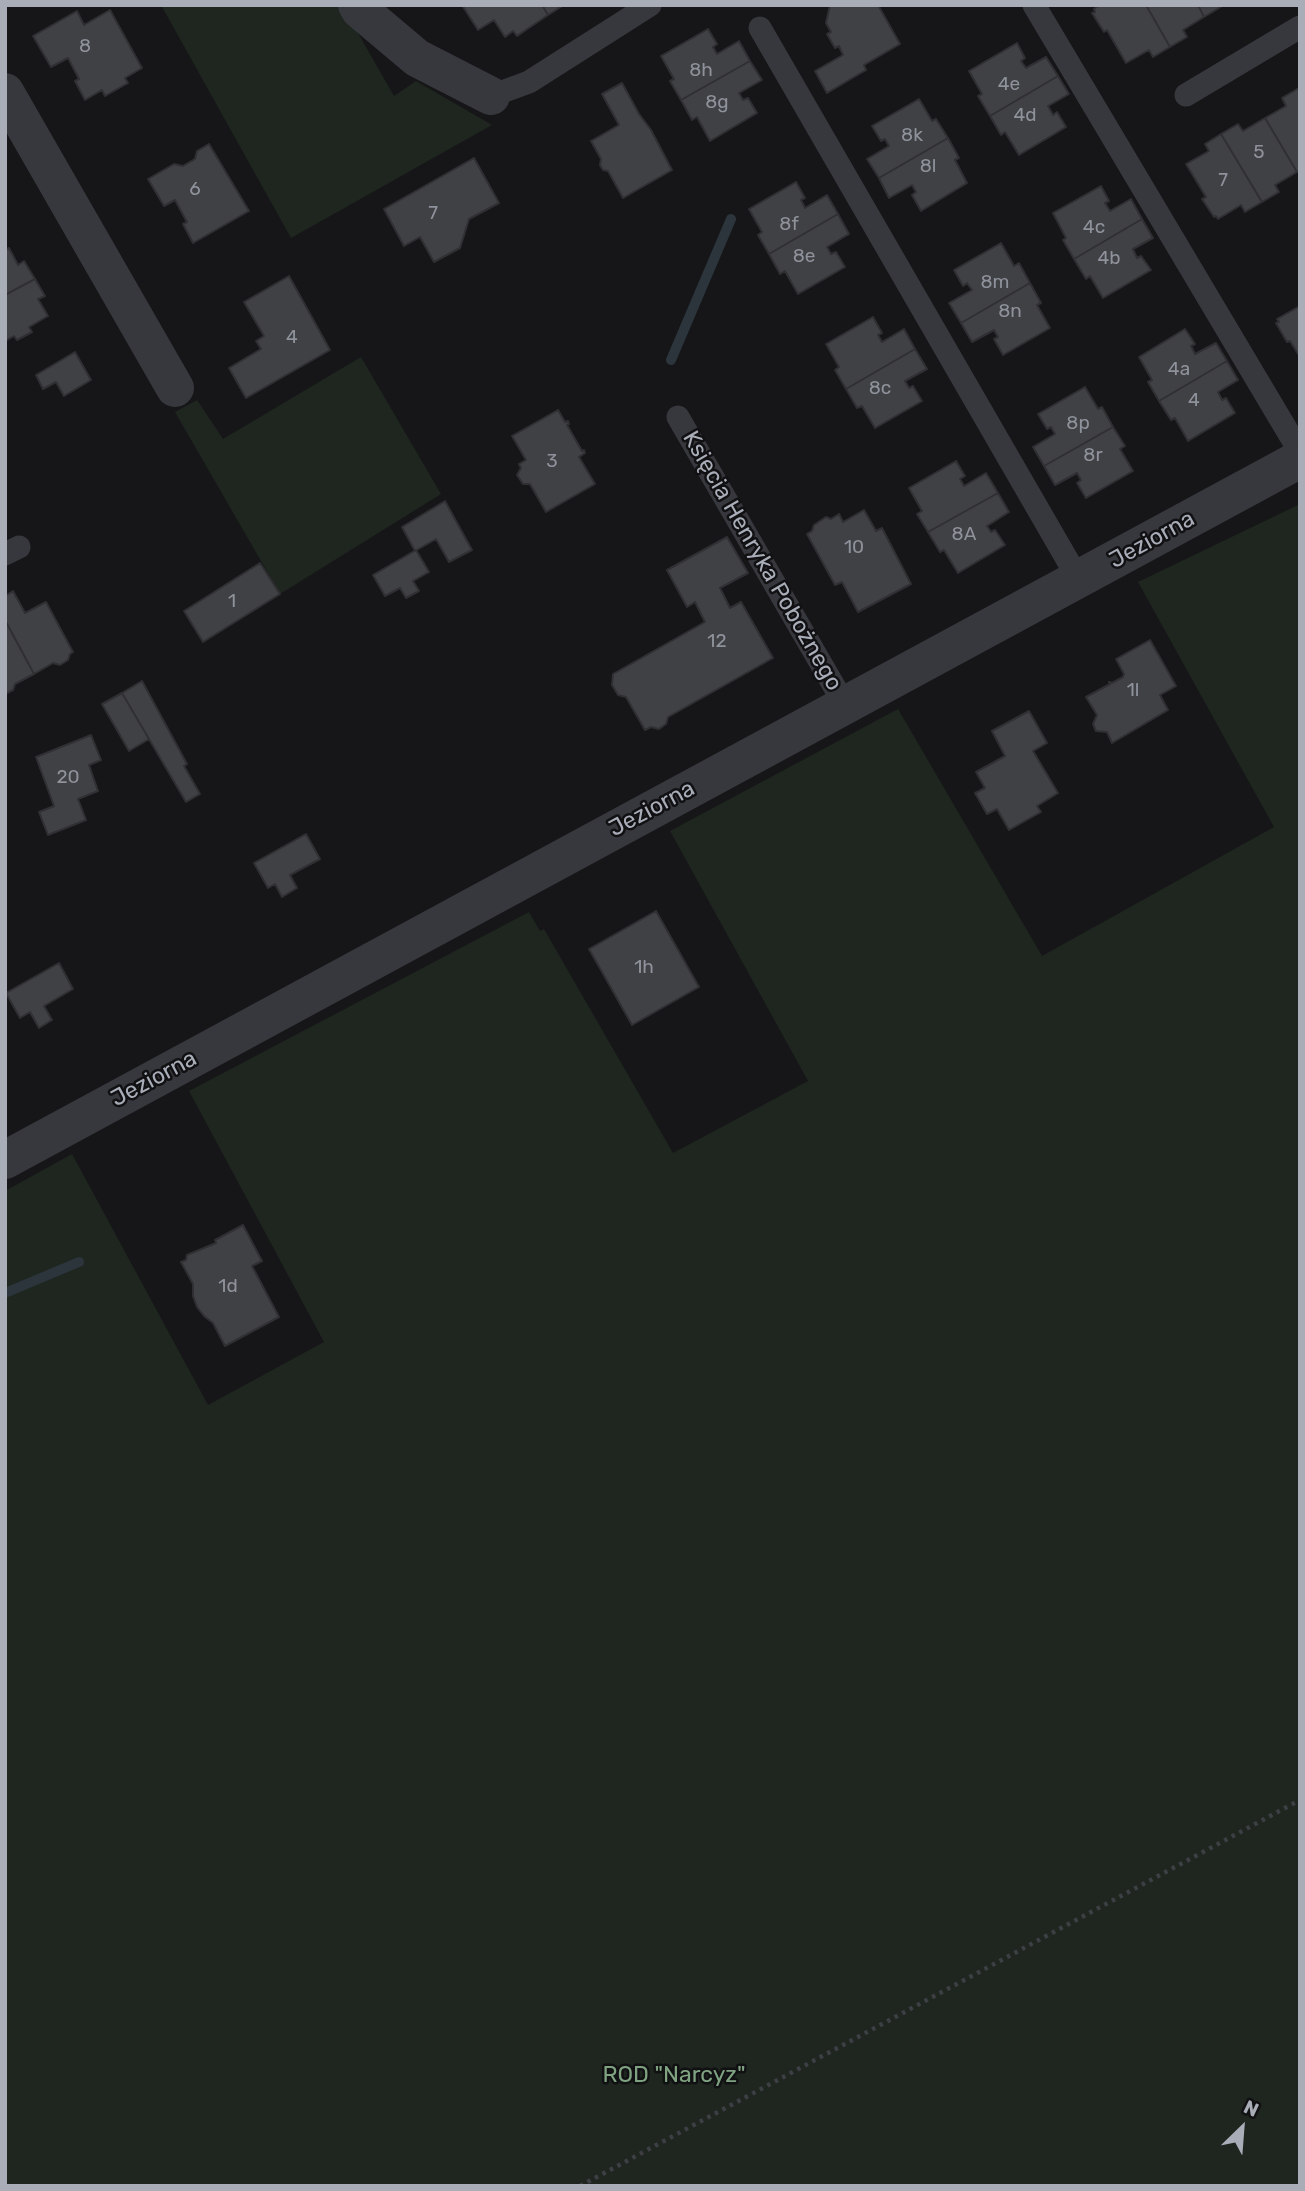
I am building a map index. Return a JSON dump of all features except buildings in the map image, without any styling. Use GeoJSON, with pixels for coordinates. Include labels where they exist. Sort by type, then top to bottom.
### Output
{"type":"FeatureCollection","features":[{"type":"Feature","properties":{"kind":"street"},"geometry":{"type":"LineString","coordinates":[[358,5],[360,10],[417,58],[491,96]]}},
{"type":"Feature","properties":{"kind":"street"},"geometry":{"type":"LineString","coordinates":[[5,92],[175,388]]}},
{"type":"Feature","properties":{"kind":"street","name":"Jeziorna"},"geometry":{"type":"LineString","coordinates":[[5,1160],[1300,459]]}},
{"type":"Feature","properties":{"kind":"lane"},"geometry":{"type":"LineString","coordinates":[[491,96],[529,82],[650,5]]}},
{"type":"Feature","properties":{"kind":"lane"},"geometry":{"type":"LineString","coordinates":[[1034,5],[1300,452]]}},
{"type":"Feature","properties":{"kind":"lane"},"geometry":{"type":"LineString","coordinates":[[1186,95],[1300,27]]}},
{"type":"Feature","properties":{"kind":"lane"},"geometry":{"type":"LineString","coordinates":[[760,28],[1079,580]]}},
{"type":"Feature","properties":{"kind":"lane","name":"Księcia Henryka Pobożnego"},"geometry":{"type":"LineString","coordinates":[[678,417],[845,705]]}},
{"type":"Feature","properties":{"kind":"path"},"geometry":{"type":"LineString","coordinates":[[580,2186],[1300,1800]]}},
{"type":"Feature","properties":{"kind":"green space"},"geometry":{"type":"Polygon","coordinates":[[[161,5],[342,5],[394,96],[416,81],[492,125],[291,238],[161,5]]]}},
{"type":"Feature","properties":{"kind":"green space"},"geometry":{"type":"Polygon","coordinates":[[[361,357],[441,494],[280,594],[175,412],[197,400],[223,439],[361,357]]]}},
{"type":"Feature","properties":{"kind":"green space","name":"ROD \"Narcyz\""},"geometry":{"type":"Polygon","coordinates":[[[1300,504],[1300,2186],[5,2186],[5,1191],[72,1154],[208,1405],[324,1342],[189,1091],[529,912],[540,931],[544,929],[673,1153],[808,1081],[670,831],[898,709],[1042,956],[1274,827],[1138,582],[1300,504]]]}},
{"type":"Feature","properties":{"kind":"waterway"},"geometry":{"type":"LineString","coordinates":[[671,360],[731,219]]}},
{"type":"Feature","properties":{"kind":"waterway"},"geometry":{"type":"LineString","coordinates":[[5,1293],[79,1262]]}}]}
